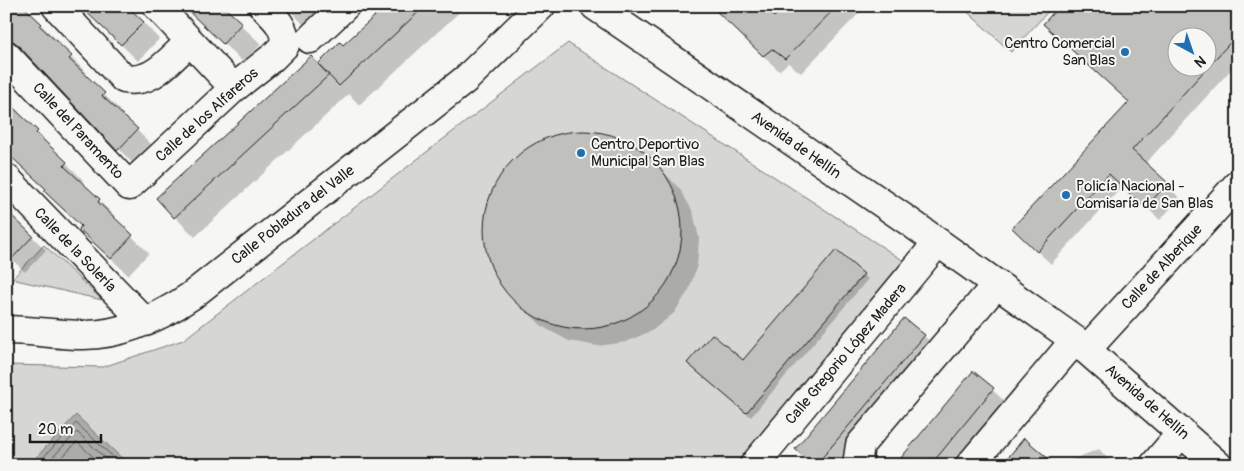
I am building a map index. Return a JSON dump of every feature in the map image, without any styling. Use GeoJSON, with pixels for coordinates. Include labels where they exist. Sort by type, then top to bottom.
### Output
{"type":"FeatureCollection","features":[{"type":"Feature","properties":{"kind":"street"},"geometry":{"type":"LineString","coordinates":[[56,6],[124,79],[135,81],[150,77],[190,42]]}},
{"type":"Feature","properties":{"kind":"street"},"geometry":{"type":"LineString","coordinates":[[157,6],[234,88]]}},
{"type":"Feature","properties":{"kind":"street"},"geometry":{"type":"LineString","coordinates":[[263,6],[282,27],[285,35],[298,42]]}},
{"type":"Feature","properties":{"kind":"street","name":"Calle de los Alfareros"},"geometry":{"type":"LineString","coordinates":[[129,186],[234,88],[273,57],[298,42],[345,6]]}},
{"type":"Feature","properties":{"kind":"street","name":"Calle Pobladura del Valle"},"geometry":{"type":"LineString","coordinates":[[6,330],[33,330],[84,335],[117,331],[145,322],[167,312],[191,296],[466,79],[541,6]]}},
{"type":"Feature","properties":{"kind":"street","name":"Avenida de Hellín"},"geometry":{"type":"LineString","coordinates":[[595,6],[938,242],[1081,345],[1218,465]]}},
{"type":"Feature","properties":{"kind":"street","name":"Calle del Paramento"},"geometry":{"type":"LineString","coordinates":[[6,54],[129,186]]}},
{"type":"Feature","properties":{"kind":"street","name":"Calle de la Solería"},"geometry":{"type":"LineString","coordinates":[[6,178],[145,322]]}},
{"type":"Feature","properties":{"kind":"street","name":"Calle de Alberique"},"geometry":{"type":"LineString","coordinates":[[1081,345],[1238,184]]}},
{"type":"Feature","properties":{"kind":"street","name":"Calle Gregorio López Madera"},"geometry":{"type":"LineString","coordinates":[[754,465],[938,242]]}},
{"type":"Feature","properties":{"kind":"street"},"geometry":{"type":"LineString","coordinates":[[857,465],[860,445],[996,285]]}},
{"type":"Feature","properties":{"kind":"street"},"geometry":{"type":"LineString","coordinates":[[970,465],[1081,345]]}},
{"type":"Feature","properties":{"kind":"street"},"geometry":{"type":"LineString","coordinates":[[1154,465],[1182,432]]}},
{"type":"Feature","properties":{"kind":"shaded area"},"geometry":{"type":"Polygon","coordinates":[[[961,6],[1053,6],[1011,52],[961,6]]]}},
{"type":"Feature","properties":{"kind":"shaded area","name":"Centro Deportivo Municipal San Blas"},"geometry":{"type":"Polygon","coordinates":[[[568,43],[907,263],[736,465],[6,465],[6,365],[103,367],[183,340],[568,43]]]}},
{"type":"Feature","properties":{"kind":"shaded area"},"geometry":{"type":"Polygon","coordinates":[[[44,245],[102,300],[12,279],[44,245]]]}},
{"type":"Feature","properties":{"kind":"water"},"geometry":{"type":"Polygon","coordinates":[[[76,415],[129,465],[29,465],[76,415]]]}},
{"type":"Feature","properties":{"kind":"building"},"geometry":{"type":"Polygon","coordinates":[[[6,6],[23,6],[42,24],[40,26],[72,56],[69,59],[105,93],[102,96],[138,129],[117,151],[17,44],[6,36],[6,6]]]}},
{"type":"Feature","properties":{"kind":"building"},"geometry":{"type":"Polygon","coordinates":[[[80,6],[127,6],[144,22],[121,45],[80,6]]]}},
{"type":"Feature","properties":{"kind":"building"},"geometry":{"type":"Polygon","coordinates":[[[183,6],[223,6],[242,23],[223,44],[183,6]]]}},
{"type":"Feature","properties":{"kind":"building"},"geometry":{"type":"Polygon","coordinates":[[[366,6],[425,6],[339,86],[318,64],[340,42],[343,45],[375,16],[366,6]]]}},
{"type":"Feature","properties":{"kind":"building"},"geometry":{"type":"Polygon","coordinates":[[[711,6],[764,6],[774,17],[785,6],[837,6],[785,59],[772,49],[763,56],[711,6]]]}},
{"type":"Feature","properties":{"kind":"building"},"geometry":{"type":"Polygon","coordinates":[[[1059,6],[1238,6],[1238,34],[1216,58],[1216,28],[1166,28],[1166,78],[1198,78],[1132,150],[1168,183],[1145,208],[1109,174],[1037,252],[1012,228],[1129,102],[1043,24],[1059,6]]]}},
{"type":"Feature","properties":{"kind":"building"},"geometry":{"type":"Polygon","coordinates":[[[311,56],[329,75],[174,218],[156,198],[311,56]]]}},
{"type":"Feature","properties":{"kind":"building"},"geometry":{"type":"Polygon","coordinates":[[[6,101],[67,162],[64,166],[100,199],[98,202],[133,235],[111,259],[79,229],[81,226],[44,191],[46,189],[6,152],[6,101]]]}},
{"type":"Feature","properties":{"kind":"building"},"geometry":{"type":"Polygon","coordinates":[[[573,131],[593,131],[621,138],[646,153],[660,167],[675,192],[682,220],[682,240],[675,268],[660,293],[646,307],[621,322],[612,325],[593,329],[573,329],[545,322],[520,307],[506,293],[491,268],[488,259],[484,240],[484,220],[491,192],[506,167],[520,153],[545,138],[554,135],[573,131]]]}},
{"type":"Feature","properties":{"kind":"building"},"geometry":{"type":"Polygon","coordinates":[[[6,210],[33,236],[6,265],[6,210]]]}},
{"type":"Feature","properties":{"kind":"building"},"geometry":{"type":"Polygon","coordinates":[[[836,250],[864,274],[746,413],[687,363],[712,334],[743,360],[836,250]]]}},
{"type":"Feature","properties":{"kind":"building"},"geometry":{"type":"Polygon","coordinates":[[[904,318],[925,335],[816,465],[813,465],[795,449],[904,318]]]}},
{"type":"Feature","properties":{"kind":"building"},"geometry":{"type":"Polygon","coordinates":[[[973,371],[994,388],[931,465],[895,465],[973,371]]]}},
{"type":"Feature","properties":{"kind":"building"},"geometry":{"type":"Polygon","coordinates":[[[1024,438],[1056,465],[1002,465],[1024,438]]]}},
{"type":"Feature","properties":{"kind":"place","name":"Centro Comercial San Blas"},"geometry":{"type":"Point","coordinates":[1125,52]}},
{"type":"Feature","properties":{"kind":"place","name":"Centro Deportivo Municipal San Blas"},"geometry":{"type":"Point","coordinates":[581,153]}},
{"type":"Feature","properties":{"kind":"place","name":"Policía Nacional - Comisaría de San Blas"},"geometry":{"type":"Point","coordinates":[1066,195]}}]}
